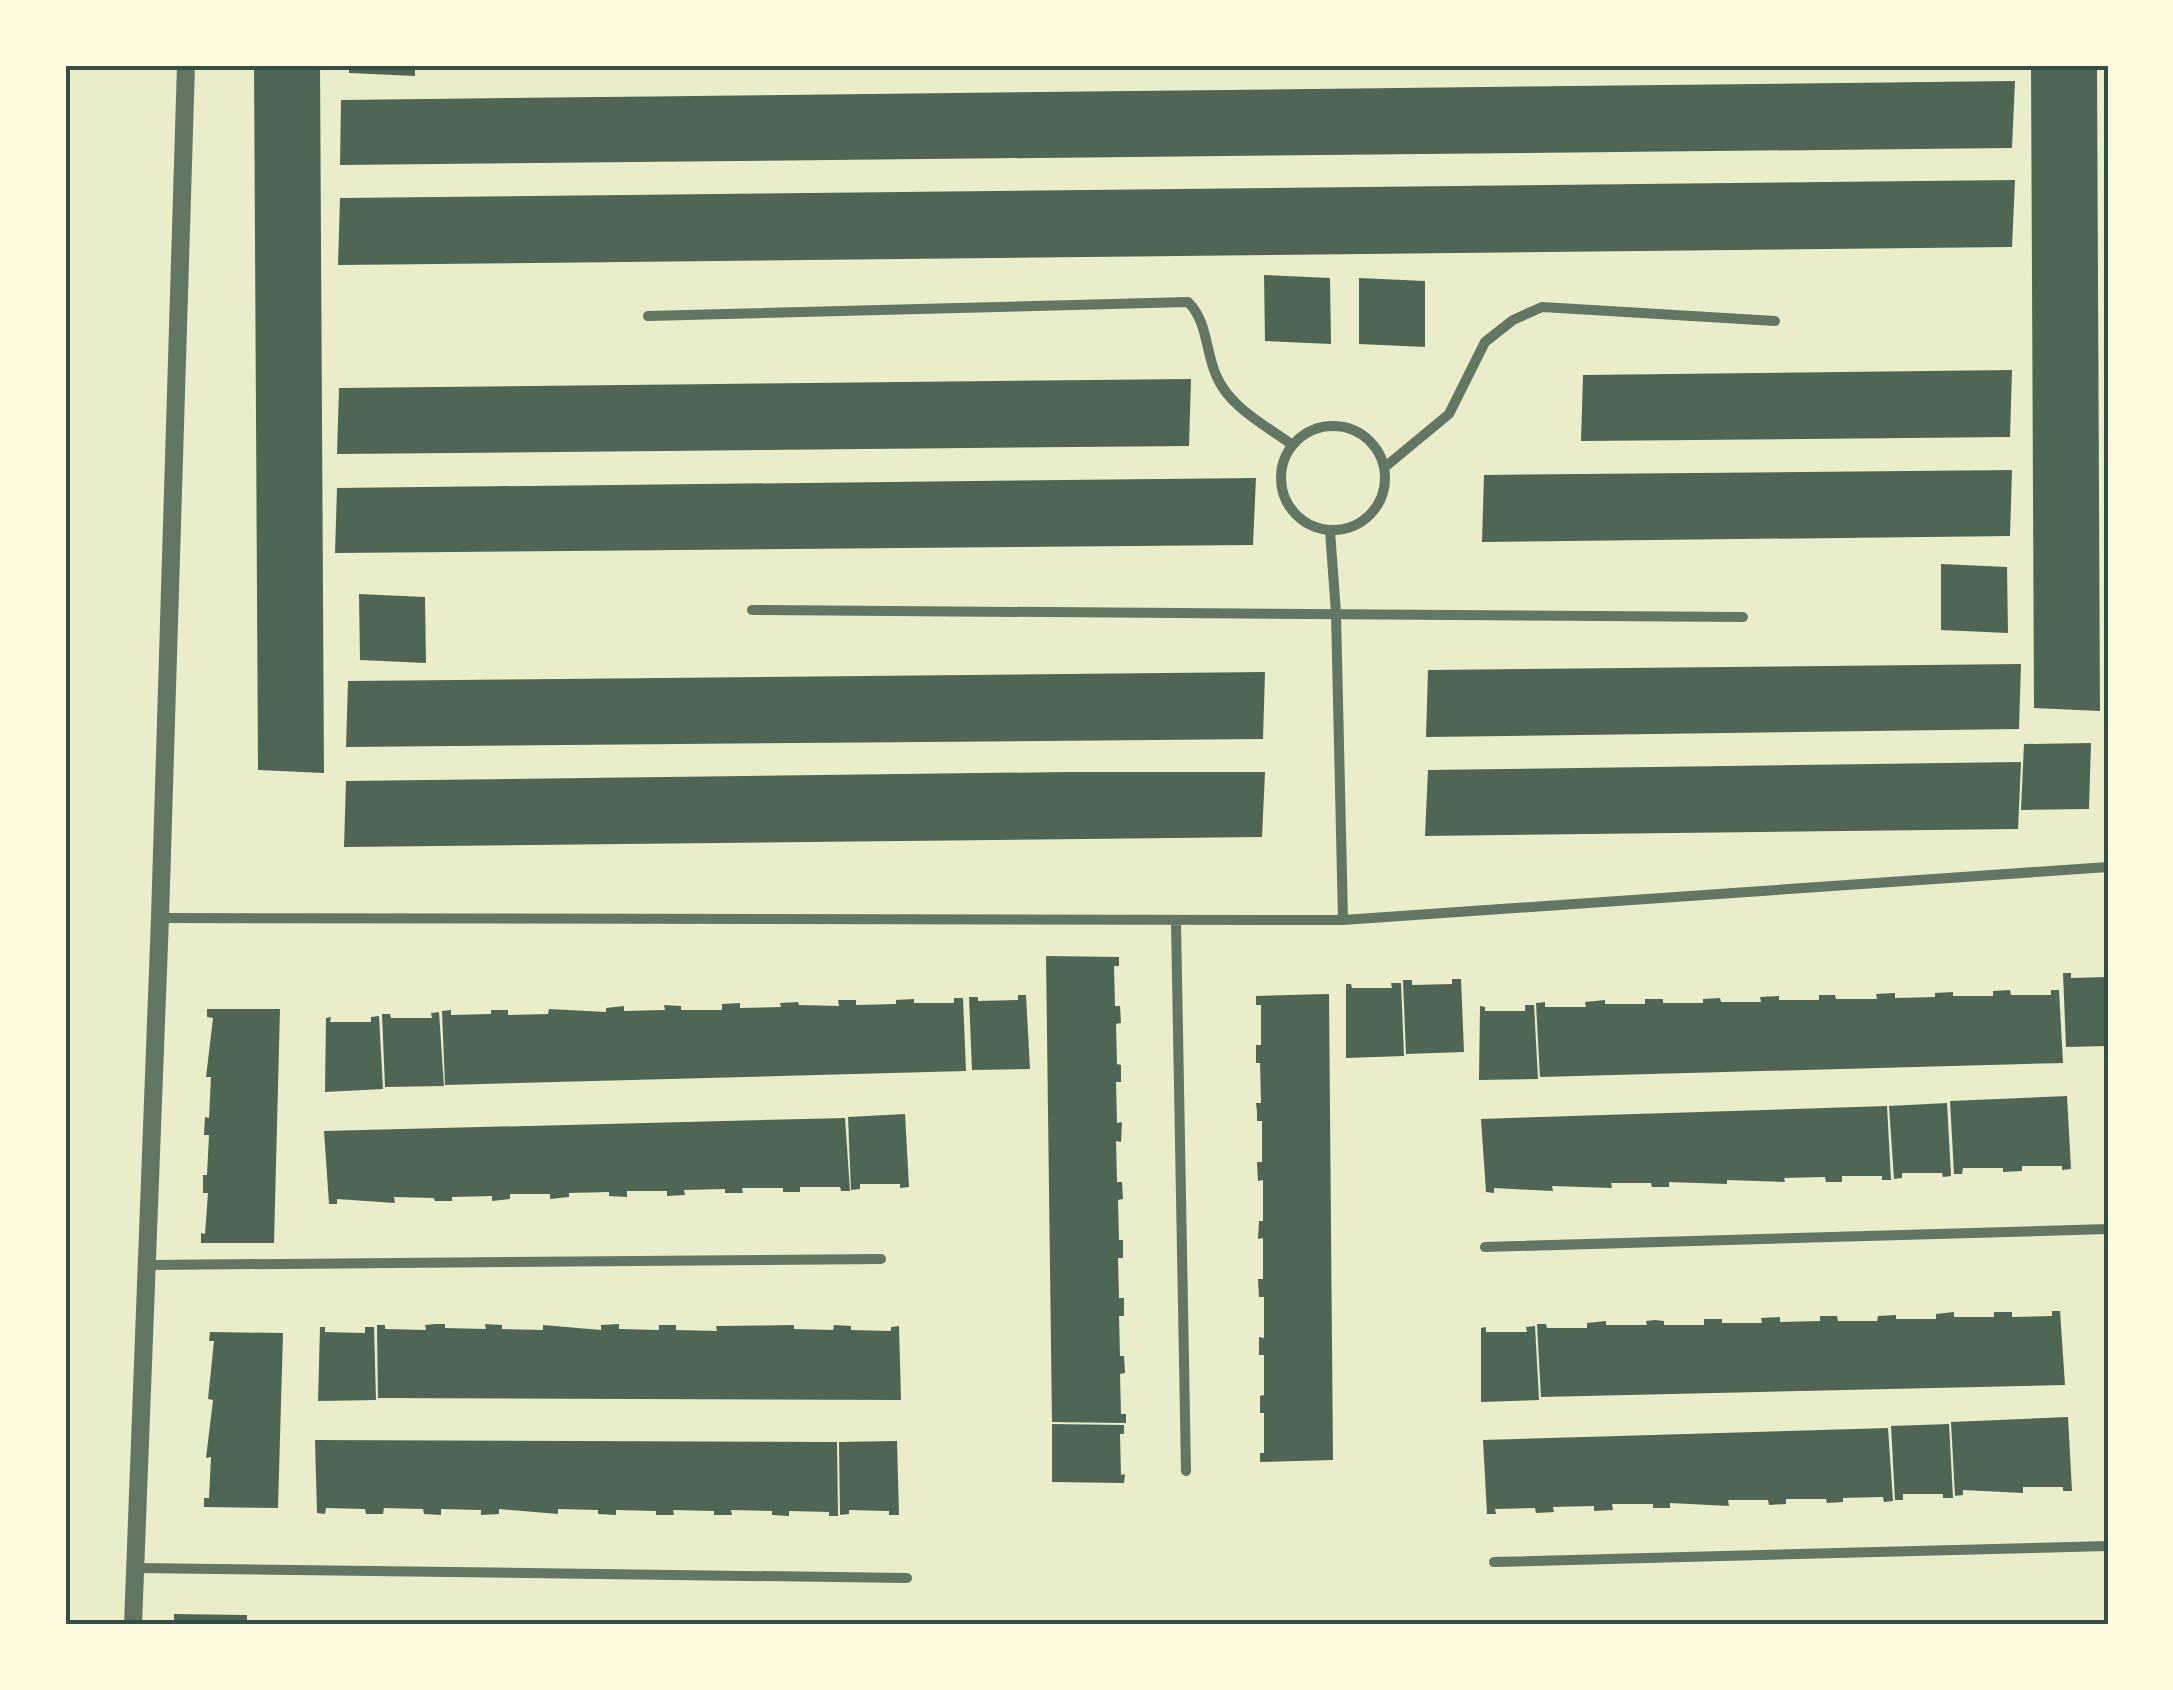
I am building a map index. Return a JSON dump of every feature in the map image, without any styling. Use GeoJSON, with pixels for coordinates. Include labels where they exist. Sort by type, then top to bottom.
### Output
{"type":"FeatureCollection","features":[{"type":"Feature","properties":{"kind":"street"},"geometry":{"type":"LineString","coordinates":[[133,1625],[186,65]]}},
{"type":"Feature","properties":{"kind":"street"},"geometry":{"type":"LineString","coordinates":[[648,316],[1188,302],[1200,314],[1216,378],[1235,403],[1292,444]]}},
{"type":"Feature","properties":{"kind":"street"},"geometry":{"type":"LineString","coordinates":[[1384,466],[1449,414],[1485,342],[1514,320],[1542,307],[1774,321]]}},
{"type":"Feature","properties":{"kind":"street"},"geometry":{"type":"LineString","coordinates":[[1326,425],[1345,426],[1363,434],[1376,448],[1384,466],[1384,492],[1373,513],[1353,527],[1330,531],[1302,522],[1284,499],[1280,471],[1292,444],[1307,431],[1326,425]]}},
{"type":"Feature","properties":{"kind":"street"},"geometry":{"type":"LineString","coordinates":[[1330,531],[1336,613],[1343,920]]}},
{"type":"Feature","properties":{"kind":"street"},"geometry":{"type":"LineString","coordinates":[[752,610],[1743,616]]}},
{"type":"Feature","properties":{"kind":"street"},"geometry":{"type":"LineString","coordinates":[[160,918],[1343,920],[2108,867]]}},
{"type":"Feature","properties":{"kind":"street"},"geometry":{"type":"LineString","coordinates":[[1176,922],[1186,1471]]}},
{"type":"Feature","properties":{"kind":"street"},"geometry":{"type":"LineString","coordinates":[[1485,1247],[2108,1229]]}},
{"type":"Feature","properties":{"kind":"street"},"geometry":{"type":"LineString","coordinates":[[148,1265],[882,1259]]}},
{"type":"Feature","properties":{"kind":"street"},"geometry":{"type":"LineString","coordinates":[[1494,1562],[2108,1546]]}},
{"type":"Feature","properties":{"kind":"street"},"geometry":{"type":"LineString","coordinates":[[136,1568],[907,1578]]}},
{"type":"Feature","properties":{"kind":"building"},"geometry":{"type":"Polygon","coordinates":[[[254,65],[320,65],[324,773],[258,770],[254,65]]]}},
{"type":"Feature","properties":{"kind":"building"},"geometry":{"type":"Polygon","coordinates":[[[349,65],[415,65],[415,76],[349,73],[349,65]]]}},
{"type":"Feature","properties":{"kind":"building"},"geometry":{"type":"Polygon","coordinates":[[[2031,65],[2097,65],[2100,711],[2034,708],[2031,65]]]}},
{"type":"Feature","properties":{"kind":"building"},"geometry":{"type":"Polygon","coordinates":[[[2015,81],[2012,148],[340,165],[341,100],[2015,81]]]}},
{"type":"Feature","properties":{"kind":"building"},"geometry":{"type":"Polygon","coordinates":[[[2015,180],[2012,247],[338,265],[340,198],[2015,180]]]}},
{"type":"Feature","properties":{"kind":"building"},"geometry":{"type":"Polygon","coordinates":[[[1264,275],[1330,278],[1331,344],[1265,341],[1264,275]]]}},
{"type":"Feature","properties":{"kind":"building"},"geometry":{"type":"Polygon","coordinates":[[[1359,278],[1425,281],[1425,347],[1359,344],[1359,278]]]}},
{"type":"Feature","properties":{"kind":"building"},"geometry":{"type":"Polygon","coordinates":[[[2012,370],[2010,437],[1581,441],[1583,375],[2012,370]]]}},
{"type":"Feature","properties":{"kind":"building"},"geometry":{"type":"Polygon","coordinates":[[[1191,379],[1189,446],[337,454],[339,388],[1191,379]]]}},
{"type":"Feature","properties":{"kind":"building"},"geometry":{"type":"Polygon","coordinates":[[[2012,470],[2010,536],[1482,542],[1484,475],[2012,470]]]}},
{"type":"Feature","properties":{"kind":"building"},"geometry":{"type":"Polygon","coordinates":[[[1256,478],[1253,545],[335,553],[337,488],[1256,478]]]}},
{"type":"Feature","properties":{"kind":"building"},"geometry":{"type":"Polygon","coordinates":[[[1941,564],[2007,567],[2008,633],[1941,630],[1941,564]]]}},
{"type":"Feature","properties":{"kind":"building"},"geometry":{"type":"Polygon","coordinates":[[[359,594],[425,597],[426,663],[360,660],[359,594]]]}},
{"type":"Feature","properties":{"kind":"building"},"geometry":{"type":"Polygon","coordinates":[[[2021,664],[2019,729],[1426,737],[1428,670],[2021,664]]]}},
{"type":"Feature","properties":{"kind":"building"},"geometry":{"type":"Polygon","coordinates":[[[1265,672],[1263,739],[346,747],[348,681],[1265,672]]]}},
{"type":"Feature","properties":{"kind":"building"},"geometry":{"type":"Polygon","coordinates":[[[2091,743],[2089,809],[2021,810],[2024,744],[2091,743]]]}},
{"type":"Feature","properties":{"kind":"building"},"geometry":{"type":"Polygon","coordinates":[[[2021,762],[2018,829],[1425,836],[1428,770],[2021,762]]]}},
{"type":"Feature","properties":{"kind":"building"},"geometry":{"type":"Polygon","coordinates":[[[1265,772],[1262,837],[344,847],[346,781],[1265,772]]]}},
{"type":"Feature","properties":{"kind":"building"},"geometry":{"type":"Polygon","coordinates":[[[1046,956],[1119,957],[1119,966],[1114,966],[1115,1006],[1120,1006],[1121,1023],[1116,1024],[1121,1082],[1116,1082],[1117,1123],[1122,1122],[1121,1142],[1116,1141],[1117,1182],[1122,1182],[1123,1199],[1118,1200],[1123,1258],[1118,1258],[1119,1298],[1124,1298],[1124,1316],[1119,1316],[1120,1356],[1124,1356],[1125,1373],[1120,1374],[1121,1414],[1126,1414],[1126,1423],[1052,1422],[1046,956]]]}},
{"type":"Feature","properties":{"kind":"building"},"geometry":{"type":"Polygon","coordinates":[[[2063,973],[2071,973],[2071,978],[2108,977],[2108,1046],[2066,1047],[2063,973]]]}},
{"type":"Feature","properties":{"kind":"building"},"geometry":{"type":"Polygon","coordinates":[[[1452,979],[1461,979],[1464,1052],[1406,1054],[1403,980],[1412,980],[1412,985],[1452,984],[1452,979]]]}},
{"type":"Feature","properties":{"kind":"building"},"geometry":{"type":"Polygon","coordinates":[[[1391,983],[1401,983],[1404,1056],[1346,1058],[1346,984],[1352,988],[1392,988],[1391,983]]]}},
{"type":"Feature","properties":{"kind":"building"},"geometry":{"type":"Polygon","coordinates":[[[2010,990],[2011,995],[2051,995],[2051,990],[2059,990],[2063,1063],[1540,1077],[1536,1003],[1545,1002],[1545,1007],[1586,1007],[1585,1002],[1605,1000],[1605,1004],[1645,1004],[1645,999],[1703,1003],[1703,999],[1720,998],[1721,1002],[1761,1002],[1760,997],[1819,1000],[1819,995],[1835,995],[1836,999],[1877,999],[1876,994],[1895,993],[1895,998],[1935,997],[1935,993],[1953,992],[1953,996],[1993,996],[1993,991],[2010,990]]]}},
{"type":"Feature","properties":{"kind":"building"},"geometry":{"type":"Polygon","coordinates":[[[1329,994],[1333,1460],[1260,1462],[1260,1453],[1264,1453],[1260,1396],[1264,1395],[1264,1355],[1259,1355],[1259,1337],[1264,1338],[1264,1297],[1259,1297],[1258,1279],[1263,1279],[1263,1238],[1258,1239],[1259,1221],[1263,1221],[1263,1180],[1258,1181],[1257,1162],[1262,1162],[1262,1121],[1257,1121],[1256,1103],[1261,1103],[1256,1045],[1261,1045],[1261,1005],[1256,1005],[1256,996],[1329,994]]]}},
{"type":"Feature","properties":{"kind":"building"},"geometry":{"type":"Polygon","coordinates":[[[1018,995],[1026,995],[1030,1069],[972,1070],[969,997],[978,997],[978,1001],[1018,1000],[1018,995]]]}},
{"type":"Feature","properties":{"kind":"building"},"geometry":{"type":"Polygon","coordinates":[[[954,998],[963,998],[966,1071],[445,1085],[442,1011],[451,1010],[451,1015],[491,1014],[491,1010],[508,1010],[508,1015],[548,1014],[549,1009],[606,1012],[606,1008],[624,1006],[624,1011],[665,1010],[664,1005],[681,1006],[681,1010],[722,1010],[722,1004],[740,1003],[740,1008],[781,1007],[780,1003],[798,1002],[839,1006],[838,1000],[856,1000],[856,1005],[896,1004],[896,1000],[914,999],[914,1003],[954,1003],[954,998]]]}},
{"type":"Feature","properties":{"kind":"building"},"geometry":{"type":"Polygon","coordinates":[[[1525,1005],[1534,1005],[1538,1079],[1479,1080],[1480,1006],[1485,1011],[1525,1011],[1525,1005]]]}},
{"type":"Feature","properties":{"kind":"building"},"geometry":{"type":"Polygon","coordinates":[[[207,1009],[280,1009],[274,1243],[201,1243],[208,1193],[203,1193],[203,1175],[207,1175],[209,1135],[204,1135],[205,1117],[209,1118],[211,1077],[206,1077],[213,1018],[207,1017],[207,1009]]]}},
{"type":"Feature","properties":{"kind":"building"},"geometry":{"type":"Polygon","coordinates":[[[439,1012],[444,1086],[385,1087],[382,1014],[390,1014],[391,1018],[432,1018],[431,1013],[439,1012]]]}},
{"type":"Feature","properties":{"kind":"building"},"geometry":{"type":"Polygon","coordinates":[[[379,1016],[383,1089],[325,1092],[326,1018],[331,1017],[330,1022],[371,1022],[371,1017],[379,1016]]]}},
{"type":"Feature","properties":{"kind":"building"},"geometry":{"type":"Polygon","coordinates":[[[2067,1096],[2071,1169],[2022,1166],[2022,1171],[2003,1172],[2003,1168],[1963,1168],[1962,1174],[1954,1174],[1950,1101],[2067,1096]]]}},
{"type":"Feature","properties":{"kind":"building"},"geometry":{"type":"Polygon","coordinates":[[[1947,1103],[1951,1176],[1902,1173],[1902,1178],[1894,1179],[1889,1106],[1947,1103]]]}},
{"type":"Feature","properties":{"kind":"building"},"geometry":{"type":"Polygon","coordinates":[[[1887,1106],[1891,1180],[1882,1180],[1882,1176],[1842,1176],[1842,1182],[1826,1182],[1825,1177],[1784,1178],[1785,1182],[1669,1182],[1669,1187],[1611,1183],[1612,1188],[1552,1186],[1553,1191],[1494,1188],[1494,1193],[1486,1192],[1481,1119],[1887,1106]]]}},
{"type":"Feature","properties":{"kind":"building"},"geometry":{"type":"Polygon","coordinates":[[[905,1114],[909,1187],[860,1184],[860,1189],[851,1190],[848,1117],[905,1114]]]}},
{"type":"Feature","properties":{"kind":"building"},"geometry":{"type":"Polygon","coordinates":[[[845,1118],[850,1191],[841,1191],[840,1187],[800,1187],[800,1192],[742,1188],[743,1193],[725,1193],[725,1189],[684,1190],[685,1195],[667,1196],[667,1191],[627,1191],[627,1197],[609,1196],[609,1192],[569,1193],[569,1197],[550,1199],[550,1194],[510,1194],[510,1199],[492,1201],[492,1196],[452,1197],[452,1201],[394,1197],[395,1203],[337,1199],[337,1204],[329,1204],[324,1131],[845,1118]]]}},
{"type":"Feature","properties":{"kind":"building"},"geometry":{"type":"Polygon","coordinates":[[[2052,1311],[2060,1311],[2065,1385],[1541,1397],[1537,1324],[1546,1324],[1547,1328],[1587,1328],[1587,1323],[1647,1325],[1646,1321],[1655,1320],[1664,1321],[1664,1325],[1704,1325],[1704,1319],[1762,1323],[1761,1318],[1780,1317],[1780,1322],[1820,1321],[1820,1316],[1837,1316],[1838,1321],[1877,1321],[1878,1316],[1896,1315],[1896,1319],[1936,1319],[1936,1314],[1954,1312],[1954,1317],[1994,1317],[1994,1312],[2012,1312],[2012,1317],[2052,1316],[2052,1311]]]}},
{"type":"Feature","properties":{"kind":"building"},"geometry":{"type":"Polygon","coordinates":[[[445,1324],[445,1328],[486,1329],[485,1324],[502,1325],[502,1329],[543,1330],[543,1325],[601,1330],[601,1325],[619,1324],[619,1329],[659,1330],[659,1325],[676,1325],[676,1330],[717,1331],[716,1326],[794,1325],[794,1329],[833,1330],[834,1325],[851,1326],[851,1330],[891,1331],[891,1327],[899,1326],[901,1400],[378,1398],[377,1325],[385,1325],[385,1329],[426,1330],[425,1325],[445,1324]]]}},
{"type":"Feature","properties":{"kind":"building"},"geometry":{"type":"Polygon","coordinates":[[[1535,1326],[1539,1400],[1481,1402],[1481,1328],[1486,1327],[1486,1332],[1527,1332],[1526,1327],[1535,1326]]]}},
{"type":"Feature","properties":{"kind":"building"},"geometry":{"type":"Polygon","coordinates":[[[320,1327],[325,1327],[325,1332],[365,1333],[365,1327],[374,1327],[376,1400],[318,1401],[320,1327]]]}},
{"type":"Feature","properties":{"kind":"building"},"geometry":{"type":"Polygon","coordinates":[[[210,1332],[283,1333],[278,1508],[204,1507],[204,1498],[209,1498],[211,1457],[206,1458],[213,1400],[208,1399],[214,1341],[209,1341],[210,1332]]]}},
{"type":"Feature","properties":{"kind":"building"},"geometry":{"type":"Polygon","coordinates":[[[2068,1417],[2072,1491],[2063,1491],[2063,1487],[2023,1487],[2023,1493],[1963,1490],[1963,1495],[1955,1496],[1951,1422],[2068,1417]]]}},
{"type":"Feature","properties":{"kind":"building"},"geometry":{"type":"Polygon","coordinates":[[[1052,1424],[1124,1425],[1124,1434],[1120,1434],[1124,1483],[1052,1482],[1052,1424]]]}},
{"type":"Feature","properties":{"kind":"building"},"geometry":{"type":"Polygon","coordinates":[[[1949,1424],[1953,1498],[1943,1498],[1943,1494],[1903,1494],[1903,1500],[1895,1500],[1891,1426],[1949,1424]]]}},
{"type":"Feature","properties":{"kind":"building"},"geometry":{"type":"Polygon","coordinates":[[[1888,1428],[1893,1501],[1884,1502],[1883,1497],[1843,1498],[1843,1502],[1827,1503],[1826,1499],[1786,1499],[1786,1504],[1769,1505],[1768,1500],[1728,1500],[1729,1506],[1670,1503],[1670,1508],[1653,1508],[1653,1504],[1612,1504],[1613,1510],[1594,1511],[1594,1506],[1553,1507],[1554,1512],[1536,1513],[1535,1508],[1495,1509],[1496,1514],[1487,1514],[1483,1440],[1888,1428]]]}},
{"type":"Feature","properties":{"kind":"building"},"geometry":{"type":"Polygon","coordinates":[[[315,1440],[837,1442],[838,1516],[829,1516],[829,1512],[789,1511],[789,1516],[772,1515],[772,1511],[731,1510],[732,1515],[673,1510],[674,1515],[656,1515],[656,1511],[616,1510],[616,1515],[598,1514],[598,1510],[558,1509],[558,1514],[499,1509],[499,1514],[481,1515],[481,1510],[441,1509],[441,1515],[424,1514],[423,1509],[384,1508],[383,1514],[366,1514],[365,1509],[326,1508],[325,1514],[317,1513],[315,1440]]]}},
{"type":"Feature","properties":{"kind":"building"},"geometry":{"type":"Polygon","coordinates":[[[897,1441],[899,1515],[849,1510],[849,1514],[840,1515],[839,1442],[897,1441]]]}},
{"type":"Feature","properties":{"kind":"building"},"geometry":{"type":"Polygon","coordinates":[[[174,1614],[247,1615],[247,1625],[179,1625],[174,1623],[174,1614]]]}}]}
